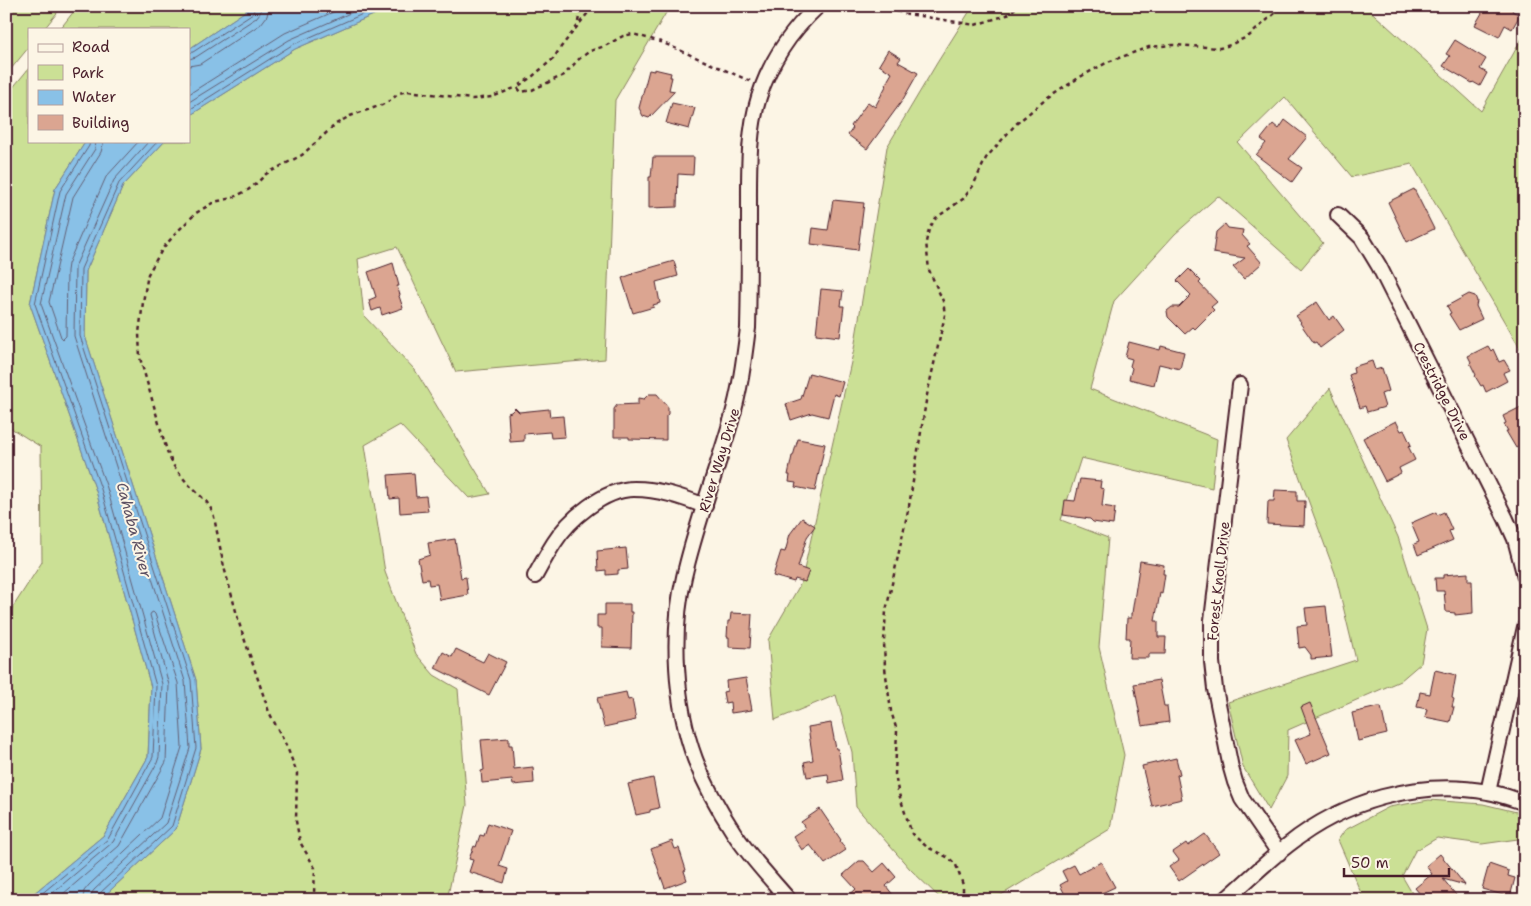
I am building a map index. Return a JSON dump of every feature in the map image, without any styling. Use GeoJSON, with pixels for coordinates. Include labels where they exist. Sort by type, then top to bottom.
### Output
{"type":"FeatureCollection","features":[{"type":"Feature","properties":{"kind":"street","name":"River Way Drive"},"geometry":{"type":"LineString","coordinates":[[789,900],[735,835],[722,814],[696,759],[680,697],[678,611],[688,559],[732,420],[745,358],[748,328],[750,150],[753,120],[758,98],[777,56],[790,36],[818,6]]}},
{"type":"Feature","properties":{"kind":"street","name":"Crestridge Drive"},"geometry":{"type":"LineString","coordinates":[[1338,215],[1362,238],[1379,266],[1506,519],[1515,539],[1525,578]]}},
{"type":"Feature","properties":{"kind":"street","name":"Forest Knoll Drive"},"geometry":{"type":"LineString","coordinates":[[1240,385],[1212,620],[1212,662],[1215,689],[1235,782],[1242,798],[1279,853]]}},
{"type":"Feature","properties":{"kind":"street"},"geometry":{"type":"LineString","coordinates":[[535,576],[555,542],[569,523],[602,498],[632,489],[652,490],[678,496],[705,506]]}},
{"type":"Feature","properties":{"kind":"street"},"geometry":{"type":"LineString","coordinates":[[1488,792],[1525,627]]}},
{"type":"Feature","properties":{"kind":"street"},"geometry":{"type":"LineString","coordinates":[[1224,900],[1289,844],[1326,820],[1359,804],[1403,792],[1456,788],[1488,792],[1525,803]]}},
{"type":"Feature","properties":{"kind":"path"},"geometry":{"type":"LineString","coordinates":[[578,24],[581,6]]}},
{"type":"Feature","properties":{"kind":"path"},"geometry":{"type":"LineString","coordinates":[[315,900],[314,868],[300,842],[296,821],[297,773],[270,712],[240,626],[212,512],[206,501],[187,483],[173,465],[167,451],[140,358],[140,325],[148,274],[163,248],[196,213],[214,202],[232,198],[248,190],[266,174],[302,155],[336,124],[350,116],[382,105],[398,93],[408,91],[472,99],[492,97],[517,88],[553,59],[587,14],[590,6]]}},
{"type":"Feature","properties":{"kind":"path"},"geometry":{"type":"LineString","coordinates":[[873,6],[975,25],[1006,15],[1018,6]]}},
{"type":"Feature","properties":{"kind":"path"},"geometry":{"type":"LineString","coordinates":[[963,900],[964,885],[956,865],[949,858],[927,848],[912,834],[898,791],[895,774],[897,731],[885,668],[886,611],[909,506],[927,395],[945,315],[943,301],[929,270],[926,242],[929,228],[936,218],[963,199],[973,186],[986,158],[1016,124],[1045,100],[1080,77],[1108,62],[1149,46],[1173,45],[1220,48],[1230,45],[1248,36],[1283,6]]}},
{"type":"Feature","properties":{"kind":"path"},"geometry":{"type":"LineString","coordinates":[[517,88],[521,92],[532,90],[564,75],[579,59],[590,52],[623,36],[634,34],[661,42],[716,68],[763,86]]}},
{"type":"Feature","properties":{"kind":"green space"},"geometry":{"type":"Polygon","coordinates":[[[6,6],[59,6],[61,8],[45,28],[28,28],[28,48],[6,75],[6,6]]]}},
{"type":"Feature","properties":{"kind":"green space"},"geometry":{"type":"Polygon","coordinates":[[[78,6],[253,6],[190,48],[190,28],[61,28],[78,6]]]}},
{"type":"Feature","properties":{"kind":"green space"},"geometry":{"type":"Polygon","coordinates":[[[394,6],[670,6],[615,100],[605,359],[456,372],[397,247],[358,259],[364,316],[415,370],[490,494],[469,498],[400,425],[365,445],[385,572],[416,654],[434,675],[458,689],[467,805],[447,900],[100,900],[176,829],[201,749],[196,680],[85,336],[86,271],[123,186],[164,142],[190,142],[190,115],[295,49],[394,6]]]}},
{"type":"Feature","properties":{"kind":"green space"},"geometry":{"type":"Polygon","coordinates":[[[973,6],[1365,6],[1481,111],[1525,33],[1525,357],[1412,164],[1352,177],[1285,97],[1238,143],[1323,243],[1301,269],[1218,196],[1175,234],[1114,301],[1090,389],[1217,439],[1212,488],[1081,458],[1061,520],[1108,538],[1099,647],[1124,755],[1110,829],[993,900],[942,900],[910,869],[856,807],[852,752],[836,695],[775,720],[768,640],[801,583],[854,349],[887,147],[973,6]]]}},
{"type":"Feature","properties":{"kind":"green space"},"geometry":{"type":"Polygon","coordinates":[[[28,69],[28,142],[85,142],[55,189],[30,304],[96,491],[151,687],[148,757],[104,835],[26,900],[6,900],[6,607],[11,610],[42,562],[41,447],[6,425],[6,295],[10,282],[6,278],[6,96],[28,69]]]}},
{"type":"Feature","properties":{"kind":"green space"},"geometry":{"type":"Polygon","coordinates":[[[1330,388],[1398,537],[1427,629],[1421,663],[1400,681],[1288,730],[1287,776],[1269,810],[1243,767],[1228,702],[1356,660],[1335,573],[1286,440],[1330,388]]]}},
{"type":"Feature","properties":{"kind":"green space"},"geometry":{"type":"Polygon","coordinates":[[[1429,800],[1483,804],[1525,814],[1525,838],[1482,844],[1437,838],[1415,851],[1402,876],[1416,900],[1364,900],[1338,840],[1345,830],[1389,807],[1429,800]]]}},
{"type":"Feature","properties":{"kind":"water"},"geometry":{"type":"Polygon","coordinates":[[[253,6],[394,6],[295,49],[190,115],[190,48],[253,6]]]}},
{"type":"Feature","properties":{"kind":"water","name":"Cahaba River"},"geometry":{"type":"Polygon","coordinates":[[[85,142],[164,142],[123,186],[86,271],[85,336],[196,680],[201,749],[176,829],[100,900],[26,900],[104,835],[148,757],[151,687],[96,491],[30,304],[55,189],[85,142]]]}},
{"type":"Feature","properties":{"kind":"building"},"geometry":{"type":"Polygon","coordinates":[[[1486,6],[1515,6],[1512,11],[1520,15],[1512,29],[1505,25],[1499,37],[1475,25],[1486,6]]]}},
{"type":"Feature","properties":{"kind":"building"},"geometry":{"type":"Polygon","coordinates":[[[1455,40],[1486,59],[1480,69],[1487,73],[1480,86],[1443,66],[1450,56],[1446,54],[1455,40]]]}},
{"type":"Feature","properties":{"kind":"building"},"geometry":{"type":"Polygon","coordinates":[[[888,50],[901,58],[898,62],[918,73],[902,101],[867,149],[848,135],[853,128],[851,126],[868,102],[875,107],[886,86],[892,73],[879,65],[888,50]]]}},
{"type":"Feature","properties":{"kind":"building"},"geometry":{"type":"Polygon","coordinates":[[[654,69],[671,73],[669,90],[675,91],[649,118],[643,116],[639,108],[649,70],[654,71],[654,69]]]}},
{"type":"Feature","properties":{"kind":"building"},"geometry":{"type":"Polygon","coordinates":[[[672,103],[695,108],[689,129],[666,123],[672,103]]]}},
{"type":"Feature","properties":{"kind":"building"},"geometry":{"type":"Polygon","coordinates":[[[1285,120],[1307,137],[1289,159],[1302,168],[1292,182],[1256,155],[1266,143],[1261,139],[1273,124],[1279,129],[1285,120]]]}},
{"type":"Feature","properties":{"kind":"building"},"geometry":{"type":"Polygon","coordinates":[[[653,157],[694,157],[693,175],[678,174],[677,207],[649,208],[649,177],[651,177],[653,157]]]}},
{"type":"Feature","properties":{"kind":"building"},"geometry":{"type":"Polygon","coordinates":[[[1414,189],[1434,229],[1407,242],[1388,202],[1414,189]]]}},
{"type":"Feature","properties":{"kind":"building"},"geometry":{"type":"Polygon","coordinates":[[[833,200],[864,203],[858,250],[811,244],[813,228],[828,230],[833,200]]]}},
{"type":"Feature","properties":{"kind":"building"},"geometry":{"type":"Polygon","coordinates":[[[1225,224],[1228,228],[1243,230],[1242,235],[1250,244],[1247,246],[1262,263],[1244,279],[1233,267],[1245,258],[1213,253],[1216,232],[1225,224]]]}},
{"type":"Feature","properties":{"kind":"building"},"geometry":{"type":"Polygon","coordinates":[[[674,261],[678,276],[656,282],[660,303],[653,305],[654,307],[633,313],[622,278],[632,273],[674,261]]]}},
{"type":"Feature","properties":{"kind":"building"},"geometry":{"type":"Polygon","coordinates":[[[393,263],[403,308],[382,315],[380,308],[372,311],[369,300],[376,297],[368,272],[393,263]]]}},
{"type":"Feature","properties":{"kind":"building"},"geometry":{"type":"Polygon","coordinates":[[[1189,269],[1217,302],[1211,307],[1214,310],[1195,329],[1193,327],[1185,334],[1168,317],[1167,311],[1172,307],[1179,307],[1191,295],[1177,281],[1189,269]]]}},
{"type":"Feature","properties":{"kind":"building"},"geometry":{"type":"Polygon","coordinates":[[[821,289],[843,291],[841,306],[844,306],[840,337],[816,334],[821,289]]]}},
{"type":"Feature","properties":{"kind":"building"},"geometry":{"type":"Polygon","coordinates":[[[1469,294],[1475,296],[1476,306],[1482,319],[1459,330],[1449,314],[1451,313],[1447,306],[1469,294]]]}},
{"type":"Feature","properties":{"kind":"building"},"geometry":{"type":"Polygon","coordinates":[[[1317,302],[1329,320],[1334,316],[1344,330],[1320,348],[1316,342],[1314,343],[1296,316],[1317,302]]]}},
{"type":"Feature","properties":{"kind":"building"},"geometry":{"type":"Polygon","coordinates":[[[1129,342],[1160,350],[1161,346],[1184,352],[1180,369],[1159,364],[1154,385],[1129,379],[1132,359],[1125,357],[1129,342]]]}},
{"type":"Feature","properties":{"kind":"building"},"geometry":{"type":"Polygon","coordinates":[[[1488,346],[1491,351],[1493,349],[1499,362],[1504,360],[1510,370],[1503,373],[1507,381],[1486,392],[1475,376],[1468,356],[1488,346]]]}},
{"type":"Feature","properties":{"kind":"building"},"geometry":{"type":"Polygon","coordinates":[[[1372,361],[1375,370],[1382,368],[1389,391],[1381,394],[1385,407],[1367,412],[1365,406],[1360,408],[1349,375],[1354,373],[1353,367],[1372,361]]]}},
{"type":"Feature","properties":{"kind":"building"},"geometry":{"type":"Polygon","coordinates":[[[809,373],[843,382],[839,396],[834,394],[828,417],[812,413],[791,420],[786,404],[801,399],[809,373]]]}},
{"type":"Feature","properties":{"kind":"building"},"geometry":{"type":"Polygon","coordinates":[[[649,394],[657,394],[668,407],[666,440],[614,437],[614,409],[617,405],[638,404],[638,398],[644,399],[649,394]]]}},
{"type":"Feature","properties":{"kind":"building"},"geometry":{"type":"Polygon","coordinates":[[[1525,405],[1525,443],[1516,448],[1506,431],[1508,431],[1504,424],[1506,423],[1503,416],[1525,405]]]}},
{"type":"Feature","properties":{"kind":"building"},"geometry":{"type":"Polygon","coordinates":[[[515,408],[519,412],[549,409],[550,417],[563,416],[565,437],[551,438],[550,432],[524,434],[524,441],[510,442],[508,413],[515,408]]]}},
{"type":"Feature","properties":{"kind":"building"},"geometry":{"type":"Polygon","coordinates":[[[1396,421],[1401,431],[1404,430],[1411,445],[1408,446],[1415,460],[1399,468],[1401,473],[1385,481],[1363,438],[1396,421]]]}},
{"type":"Feature","properties":{"kind":"building"},"geometry":{"type":"Polygon","coordinates":[[[798,439],[825,444],[815,491],[795,487],[796,483],[789,482],[790,475],[788,475],[798,439]]]}},
{"type":"Feature","properties":{"kind":"building"},"geometry":{"type":"Polygon","coordinates":[[[414,473],[416,497],[426,496],[428,511],[400,513],[399,498],[390,499],[388,475],[414,473]]]}},
{"type":"Feature","properties":{"kind":"building"},"geometry":{"type":"Polygon","coordinates":[[[1080,479],[1101,481],[1100,488],[1104,489],[1102,506],[1115,508],[1113,525],[1063,515],[1065,500],[1075,501],[1080,479]]]}},
{"type":"Feature","properties":{"kind":"building"},"geometry":{"type":"Polygon","coordinates":[[[1275,490],[1297,491],[1297,501],[1305,501],[1304,526],[1267,524],[1268,501],[1274,501],[1275,490]]]}},
{"type":"Feature","properties":{"kind":"building"},"geometry":{"type":"Polygon","coordinates":[[[1436,512],[1437,515],[1444,512],[1452,530],[1449,531],[1453,540],[1418,555],[1414,544],[1419,542],[1411,523],[1436,512]]]}},
{"type":"Feature","properties":{"kind":"building"},"geometry":{"type":"Polygon","coordinates":[[[802,518],[815,526],[807,537],[798,567],[809,571],[805,582],[795,579],[794,582],[773,576],[781,551],[785,552],[790,534],[802,518]]]}},
{"type":"Feature","properties":{"kind":"building"},"geometry":{"type":"Polygon","coordinates":[[[455,539],[461,578],[466,577],[468,595],[440,600],[437,584],[429,585],[428,579],[422,580],[418,559],[430,555],[428,543],[455,539]]]}},
{"type":"Feature","properties":{"kind":"building"},"geometry":{"type":"Polygon","coordinates":[[[626,548],[628,569],[618,570],[618,574],[606,575],[606,570],[598,571],[597,551],[626,548]]]}},
{"type":"Feature","properties":{"kind":"building"},"geometry":{"type":"Polygon","coordinates":[[[1140,561],[1164,565],[1163,574],[1165,574],[1162,594],[1160,593],[1155,621],[1158,621],[1158,637],[1166,637],[1165,654],[1149,654],[1149,658],[1129,658],[1130,638],[1126,638],[1127,618],[1131,618],[1140,561]]]}},
{"type":"Feature","properties":{"kind":"building"},"geometry":{"type":"Polygon","coordinates":[[[1468,573],[1468,581],[1472,581],[1473,613],[1455,615],[1455,613],[1446,612],[1444,591],[1436,591],[1435,578],[1443,578],[1443,575],[1468,573]]]}},
{"type":"Feature","properties":{"kind":"building"},"geometry":{"type":"Polygon","coordinates":[[[605,604],[630,604],[630,612],[632,612],[631,648],[602,647],[602,628],[597,628],[597,615],[605,615],[605,604]]]}},
{"type":"Feature","properties":{"kind":"building"},"geometry":{"type":"Polygon","coordinates":[[[1326,606],[1332,657],[1311,659],[1311,655],[1305,647],[1299,648],[1297,626],[1307,625],[1305,608],[1326,606]]]}},
{"type":"Feature","properties":{"kind":"building"},"geometry":{"type":"Polygon","coordinates":[[[731,613],[752,614],[750,648],[729,647],[729,637],[727,637],[728,621],[730,621],[731,613]]]}},
{"type":"Feature","properties":{"kind":"building"},"geometry":{"type":"Polygon","coordinates":[[[456,649],[483,662],[488,653],[506,662],[489,695],[435,668],[443,652],[452,657],[456,649]]]}},
{"type":"Feature","properties":{"kind":"building"},"geometry":{"type":"Polygon","coordinates":[[[1435,670],[1456,675],[1452,698],[1454,699],[1452,707],[1454,707],[1450,722],[1425,717],[1427,709],[1417,707],[1420,692],[1430,694],[1435,670]]]}},
{"type":"Feature","properties":{"kind":"building"},"geometry":{"type":"Polygon","coordinates":[[[746,678],[752,710],[731,713],[730,702],[725,703],[723,692],[727,691],[726,681],[746,678]]]}},
{"type":"Feature","properties":{"kind":"building"},"geometry":{"type":"Polygon","coordinates":[[[1159,680],[1164,706],[1167,706],[1169,722],[1142,726],[1134,684],[1159,680]]]}},
{"type":"Feature","properties":{"kind":"building"},"geometry":{"type":"Polygon","coordinates":[[[626,692],[628,700],[632,699],[636,720],[604,727],[597,698],[626,692]]]}},
{"type":"Feature","properties":{"kind":"building"},"geometry":{"type":"Polygon","coordinates":[[[1310,703],[1331,753],[1306,764],[1295,740],[1311,734],[1301,707],[1310,703]]]}},
{"type":"Feature","properties":{"kind":"building"},"geometry":{"type":"Polygon","coordinates":[[[1381,707],[1387,734],[1358,741],[1352,713],[1381,707]]]}},
{"type":"Feature","properties":{"kind":"building"},"geometry":{"type":"Polygon","coordinates":[[[831,723],[843,780],[829,783],[828,774],[807,777],[804,762],[813,760],[808,727],[831,723]]]}},
{"type":"Feature","properties":{"kind":"building"},"geometry":{"type":"Polygon","coordinates":[[[509,738],[509,745],[512,745],[514,769],[533,767],[534,783],[513,785],[512,780],[482,783],[481,771],[484,770],[481,740],[509,738]]]}},
{"type":"Feature","properties":{"kind":"building"},"geometry":{"type":"Polygon","coordinates":[[[1176,758],[1180,774],[1177,775],[1182,799],[1152,806],[1142,766],[1176,758]]]}},
{"type":"Feature","properties":{"kind":"building"},"geometry":{"type":"Polygon","coordinates":[[[653,778],[659,808],[636,815],[628,784],[653,778]]]}},
{"type":"Feature","properties":{"kind":"building"},"geometry":{"type":"Polygon","coordinates":[[[820,809],[846,850],[825,864],[810,845],[802,850],[793,836],[805,828],[801,822],[820,809]]]}},
{"type":"Feature","properties":{"kind":"building"},"geometry":{"type":"Polygon","coordinates":[[[488,823],[511,831],[499,866],[508,869],[504,883],[469,872],[473,860],[469,859],[474,846],[476,847],[480,835],[484,836],[488,823]]]}},
{"type":"Feature","properties":{"kind":"building"},"geometry":{"type":"Polygon","coordinates":[[[1205,834],[1219,853],[1179,881],[1169,867],[1179,860],[1173,852],[1186,843],[1188,846],[1205,834]]]}},
{"type":"Feature","properties":{"kind":"building"},"geometry":{"type":"Polygon","coordinates":[[[672,841],[675,849],[679,848],[687,880],[665,888],[651,849],[672,841]]]}},
{"type":"Feature","properties":{"kind":"building"},"geometry":{"type":"Polygon","coordinates":[[[1440,854],[1465,885],[1443,879],[1460,900],[1425,900],[1415,888],[1432,874],[1426,866],[1440,854]]]}},
{"type":"Feature","properties":{"kind":"building"},"geometry":{"type":"Polygon","coordinates":[[[859,861],[864,861],[874,872],[884,863],[896,877],[886,886],[897,900],[844,900],[856,889],[843,875],[859,861]]]}},
{"type":"Feature","properties":{"kind":"building"},"geometry":{"type":"Polygon","coordinates":[[[1101,862],[1115,887],[1102,893],[1103,895],[1095,900],[1068,900],[1060,885],[1067,881],[1062,871],[1074,865],[1079,874],[1101,862]]]}},
{"type":"Feature","properties":{"kind":"building"},"geometry":{"type":"Polygon","coordinates":[[[1489,864],[1509,871],[1508,876],[1515,878],[1510,897],[1482,889],[1489,864]]]}}]}
